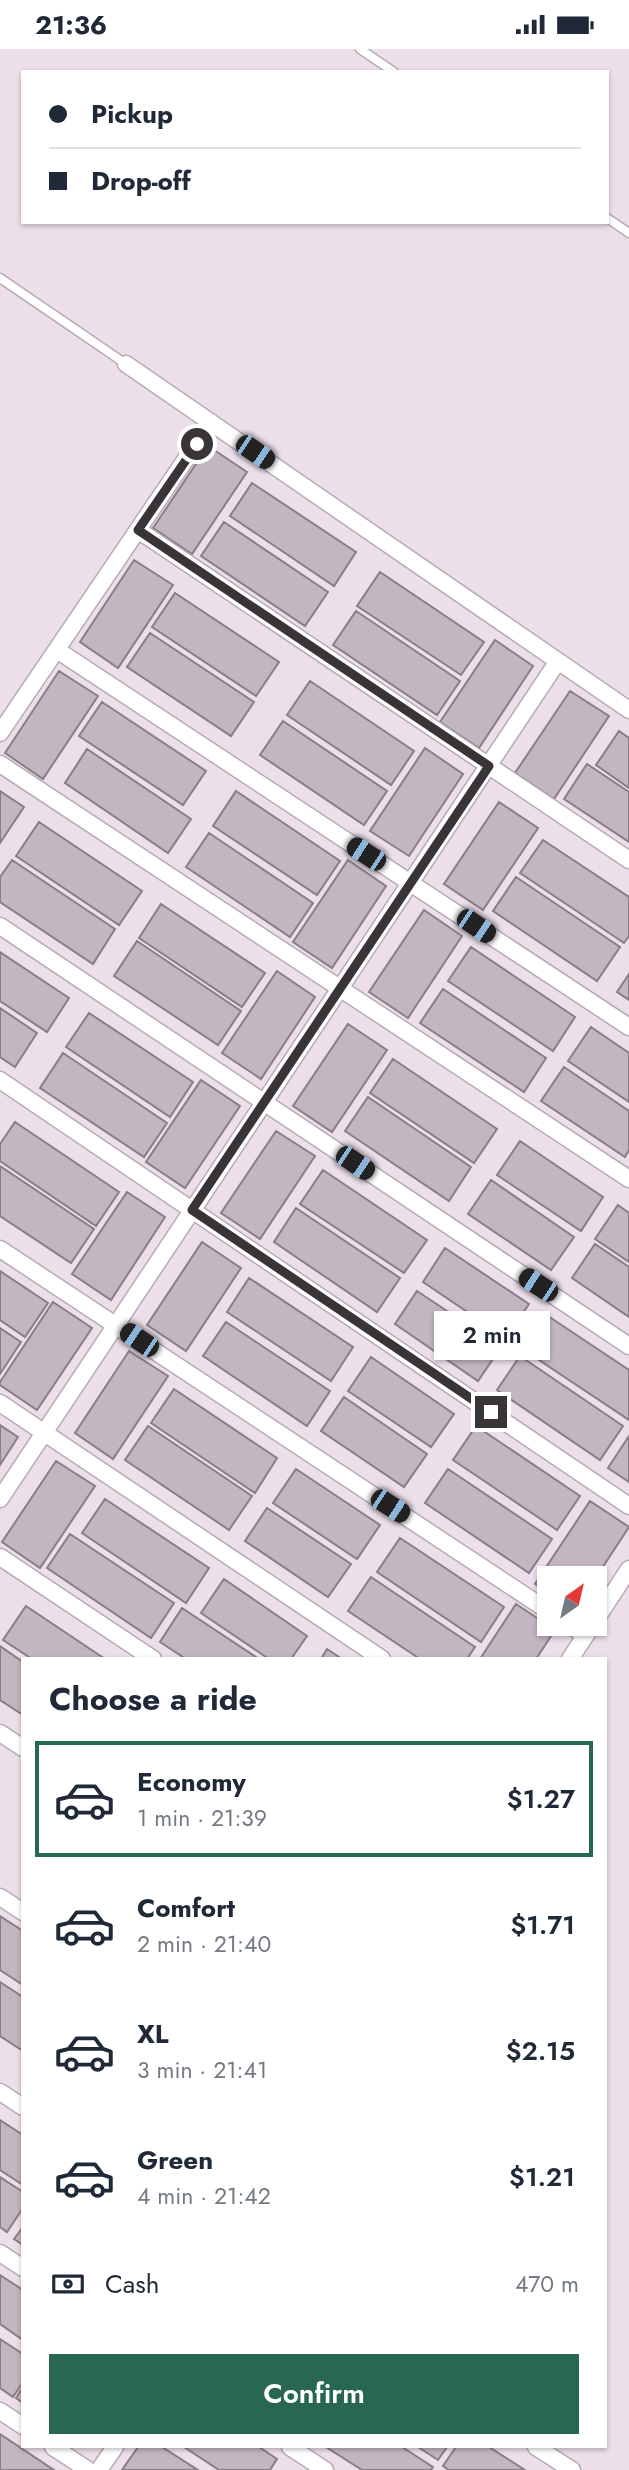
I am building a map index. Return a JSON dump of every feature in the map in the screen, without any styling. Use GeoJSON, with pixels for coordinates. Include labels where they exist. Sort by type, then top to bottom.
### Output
{"type":"FeatureCollection","features":[{"type":"Feature","properties":{"kind":"street"},"geometry":{"type":"LineString","coordinates":[[126,364],[629,710]]}},
{"type":"Feature","properties":{"kind":"street"},"geometry":{"type":"LineString","coordinates":[[0,733],[211,422]]}},
{"type":"Feature","properties":{"kind":"street"},"geometry":{"type":"LineString","coordinates":[[138,530],[629,860]]}},
{"type":"Feature","properties":{"kind":"street"},"geometry":{"type":"LineString","coordinates":[[57,650],[629,1027]]}},
{"type":"Feature","properties":{"kind":"street"},"geometry":{"type":"LineString","coordinates":[[0,1499],[558,661]]}},
{"type":"Feature","properties":{"kind":"street"},"geometry":{"type":"LineString","coordinates":[[0,764],[629,1178]]}},
{"type":"Feature","properties":{"kind":"street"},"geometry":{"type":"LineString","coordinates":[[0,926],[629,1346]]}},
{"type":"Feature","properties":{"kind":"street"},"geometry":{"type":"LineString","coordinates":[[0,1080],[629,1506]]}},
{"type":"Feature","properties":{"kind":"street"},"geometry":{"type":"LineString","coordinates":[[0,1249],[537,1603]]}},
{"type":"Feature","properties":{"kind":"street"},"geometry":{"type":"LineString","coordinates":[[0,1403],[379,1657]]}},
{"type":"Feature","properties":{"kind":"street"},"geometry":{"type":"LineString","coordinates":[[0,1557],[150,1657]]}},
{"type":"Feature","properties":{"kind":"street"},"geometry":{"type":"LineString","coordinates":[[607,1603],[629,1569]]}},
{"type":"Feature","properties":{"kind":"street"},"geometry":{"type":"LineString","coordinates":[[571,1657],[585,1636]]}},
{"type":"Feature","properties":{"kind":"street"},"geometry":{"type":"LineString","coordinates":[[0,1733],[21,1747]]}},
{"type":"Feature","properties":{"kind":"street"},"geometry":{"type":"LineString","coordinates":[[0,1897],[21,1911]]}},
{"type":"Feature","properties":{"kind":"street"},"geometry":{"type":"LineString","coordinates":[[0,2092],[21,2106]]}},
{"type":"Feature","properties":{"kind":"street"},"geometry":{"type":"LineString","coordinates":[[0,2253],[21,2267]]}},
{"type":"Feature","properties":{"kind":"street"},"geometry":{"type":"LineString","coordinates":[[0,2411],[21,2425]]}},
{"type":"Feature","properties":{"kind":"street"},"geometry":{"type":"LineString","coordinates":[[55,2448],[88,2470]]}},
{"type":"Feature","properties":{"kind":"street"},"geometry":{"type":"LineString","coordinates":[[99,2470],[114,2448]]}},
{"type":"Feature","properties":{"kind":"street"},"geometry":{"type":"LineString","coordinates":[[292,2448],[325,2470]]}},
{"type":"Feature","properties":{"kind":"street"},"geometry":{"type":"LineString","coordinates":[[538,2448],[572,2470]]}},
{"type":"Feature","properties":{"kind":"lane"},"geometry":{"type":"LineString","coordinates":[[360,49],[391,70]]}},
{"type":"Feature","properties":{"kind":"lane"},"geometry":{"type":"LineString","coordinates":[[609,219],[629,233]]}},
{"type":"Feature","properties":{"kind":"lane"},"geometry":{"type":"LineString","coordinates":[[0,278],[126,364]]}},
{"type":"Feature","properties":{"kind":"building"},"geometry":{"type":"Polygon","coordinates":[[[208,446],[247,472],[192,554],[153,528],[208,446]]]}},
{"type":"Feature","properties":{"kind":"building"},"geometry":{"type":"Polygon","coordinates":[[[252,483],[356,552],[334,586],[230,516],[252,483]]]}},
{"type":"Feature","properties":{"kind":"building"},"geometry":{"type":"Polygon","coordinates":[[[224,522],[328,592],[305,626],[201,556],[224,522]]]}},
{"type":"Feature","properties":{"kind":"building"},"geometry":{"type":"Polygon","coordinates":[[[134,560],[173,585],[118,668],[80,642],[134,560]]]}},
{"type":"Feature","properties":{"kind":"building"},"geometry":{"type":"Polygon","coordinates":[[[380,572],[484,642],[461,675],[357,606],[380,572]]]}},
{"type":"Feature","properties":{"kind":"building"},"geometry":{"type":"Polygon","coordinates":[[[175,593],[279,662],[256,696],[152,627],[175,593]]]}},
{"type":"Feature","properties":{"kind":"building"},"geometry":{"type":"Polygon","coordinates":[[[356,611],[460,681],[437,715],[333,645],[356,611]]]}},
{"type":"Feature","properties":{"kind":"building"},"geometry":{"type":"Polygon","coordinates":[[[150,633],[254,702],[231,736],[127,667],[150,633]]]}},
{"type":"Feature","properties":{"kind":"building"},"geometry":{"type":"Polygon","coordinates":[[[495,640],[533,666],[479,748],[440,722],[495,640]]]}},
{"type":"Feature","properties":{"kind":"building"},"geometry":{"type":"Polygon","coordinates":[[[59,671],[98,696],[43,779],[5,753],[59,671]]]}},
{"type":"Feature","properties":{"kind":"building"},"geometry":{"type":"Polygon","coordinates":[[[310,681],[414,751],[391,785],[287,715],[310,681]]]}},
{"type":"Feature","properties":{"kind":"building"},"geometry":{"type":"Polygon","coordinates":[[[570,691],[609,716],[554,799],[515,773],[570,691]]]}},
{"type":"Feature","properties":{"kind":"building"},"geometry":{"type":"Polygon","coordinates":[[[102,702],[206,771],[183,805],[79,736],[102,702]]]}},
{"type":"Feature","properties":{"kind":"building"},"geometry":{"type":"Polygon","coordinates":[[[283,721],[387,791],[364,825],[260,755],[283,721]]]}},
{"type":"Feature","properties":{"kind":"building"},"geometry":{"type":"Polygon","coordinates":[[[619,731],[629,738],[629,788],[596,765],[619,731]]]}},
{"type":"Feature","properties":{"kind":"building"},"geometry":{"type":"Polygon","coordinates":[[[425,748],[463,774],[409,856],[370,831],[425,748]]]}},
{"type":"Feature","properties":{"kind":"building"},"geometry":{"type":"Polygon","coordinates":[[[87,749],[191,819],[168,853],[65,783],[87,749]]]}},
{"type":"Feature","properties":{"kind":"building"},"geometry":{"type":"Polygon","coordinates":[[[587,764],[629,792],[629,842],[564,799],[587,764]]]}},
{"type":"Feature","properties":{"kind":"building"},"geometry":{"type":"Polygon","coordinates":[[[0,791],[24,807],[0,843],[0,791]]]}},
{"type":"Feature","properties":{"kind":"building"},"geometry":{"type":"Polygon","coordinates":[[[236,791],[340,861],[317,895],[213,826],[236,791]]]}},
{"type":"Feature","properties":{"kind":"building"},"geometry":{"type":"Polygon","coordinates":[[[499,802],[538,828],[483,910],[444,884],[499,802]]]}},
{"type":"Feature","properties":{"kind":"building"},"geometry":{"type":"Polygon","coordinates":[[[39,822],[142,891],[119,925],[16,856],[39,822]]]}},
{"type":"Feature","properties":{"kind":"building"},"geometry":{"type":"Polygon","coordinates":[[[209,833],[313,903],[290,937],[186,867],[209,833]]]}},
{"type":"Feature","properties":{"kind":"building"},"geometry":{"type":"Polygon","coordinates":[[[543,840],[629,897],[629,936],[624,943],[520,873],[543,840]]]}},
{"type":"Feature","properties":{"kind":"building"},"geometry":{"type":"Polygon","coordinates":[[[12,860],[115,929],[93,964],[0,902],[0,877],[12,860]]]}},
{"type":"Feature","properties":{"kind":"building"},"geometry":{"type":"Polygon","coordinates":[[[348,860],[386,886],[332,968],[293,942],[348,860]]]}},
{"type":"Feature","properties":{"kind":"building"},"geometry":{"type":"Polygon","coordinates":[[[516,877],[620,947],[597,981],[493,911],[516,877]]]}},
{"type":"Feature","properties":{"kind":"building"},"geometry":{"type":"Polygon","coordinates":[[[161,904],[265,973],[242,1007],[139,938],[161,904]]]}},
{"type":"Feature","properties":{"kind":"building"},"geometry":{"type":"Polygon","coordinates":[[[424,910],[462,936],[408,1018],[369,992],[424,910]]]}},
{"type":"Feature","properties":{"kind":"building"},"geometry":{"type":"Polygon","coordinates":[[[137,941],[241,1011],[218,1045],[114,976],[137,941]]]}},
{"type":"Feature","properties":{"kind":"building"},"geometry":{"type":"Polygon","coordinates":[[[471,947],[575,1017],[553,1051],[448,981],[471,947]]]}},
{"type":"Feature","properties":{"kind":"building"},"geometry":{"type":"Polygon","coordinates":[[[0,952],[69,998],[47,1032],[0,1001],[0,952]]]}},
{"type":"Feature","properties":{"kind":"building"},"geometry":{"type":"Polygon","coordinates":[[[277,971],[315,997],[261,1079],[222,1053],[277,971]]]}},
{"type":"Feature","properties":{"kind":"building"},"geometry":{"type":"Polygon","coordinates":[[[629,974],[629,1000],[617,992],[629,974]]]}},
{"type":"Feature","properties":{"kind":"building"},"geometry":{"type":"Polygon","coordinates":[[[443,989],[546,1058],[524,1092],[420,1023],[443,989]]]}},
{"type":"Feature","properties":{"kind":"building"},"geometry":{"type":"Polygon","coordinates":[[[0,1008],[37,1033],[15,1067],[0,1057],[0,1008]]]}},
{"type":"Feature","properties":{"kind":"building"},"geometry":{"type":"Polygon","coordinates":[[[89,1013],[193,1082],[170,1117],[66,1047],[89,1013]]]}},
{"type":"Feature","properties":{"kind":"building"},"geometry":{"type":"Polygon","coordinates":[[[348,1024],[387,1050],[332,1132],[293,1106],[348,1024]]]}},
{"type":"Feature","properties":{"kind":"building"},"geometry":{"type":"Polygon","coordinates":[[[591,1027],[629,1053],[629,1102],[568,1061],[591,1027]]]}},
{"type":"Feature","properties":{"kind":"building"},"geometry":{"type":"Polygon","coordinates":[[[63,1053],[167,1123],[144,1157],[40,1088],[63,1053]]]}},
{"type":"Feature","properties":{"kind":"building"},"geometry":{"type":"Polygon","coordinates":[[[393,1059],[497,1129],[474,1163],[370,1093],[393,1059]]]}},
{"type":"Feature","properties":{"kind":"building"},"geometry":{"type":"Polygon","coordinates":[[[564,1067],[629,1111],[629,1150],[625,1157],[541,1101],[564,1067]]]}},
{"type":"Feature","properties":{"kind":"building"},"geometry":{"type":"Polygon","coordinates":[[[201,1080],[240,1106],[185,1188],[146,1162],[201,1080]]]}},
{"type":"Feature","properties":{"kind":"building"},"geometry":{"type":"Polygon","coordinates":[[[368,1097],[471,1167],[449,1201],[345,1131],[368,1097]]]}},
{"type":"Feature","properties":{"kind":"building"},"geometry":{"type":"Polygon","coordinates":[[[15,1122],[119,1192],[96,1226],[0,1161],[0,1144],[15,1122]]]}},
{"type":"Feature","properties":{"kind":"building"},"geometry":{"type":"Polygon","coordinates":[[[276,1131],[315,1156],[260,1239],[221,1213],[276,1131]]]}},
{"type":"Feature","properties":{"kind":"building"},"geometry":{"type":"Polygon","coordinates":[[[520,1141],[603,1197],[581,1231],[497,1175],[520,1141]]]}},
{"type":"Feature","properties":{"kind":"building"},"geometry":{"type":"Polygon","coordinates":[[[0,1166],[94,1229],[71,1263],[0,1216],[0,1166]]]}},
{"type":"Feature","properties":{"kind":"building"},"geometry":{"type":"Polygon","coordinates":[[[323,1170],[427,1240],[404,1273],[300,1204],[323,1170]]]}},
{"type":"Feature","properties":{"kind":"building"},"geometry":{"type":"Polygon","coordinates":[[[491,1180],[574,1237],[551,1270],[468,1214],[491,1180]]]}},
{"type":"Feature","properties":{"kind":"building"},"geometry":{"type":"Polygon","coordinates":[[[127,1192],[165,1217],[111,1300],[72,1274],[127,1192]]]}},
{"type":"Feature","properties":{"kind":"building"},"geometry":{"type":"Polygon","coordinates":[[[618,1205],[629,1213],[629,1262],[595,1239],[618,1205]]]}},
{"type":"Feature","properties":{"kind":"building"},"geometry":{"type":"Polygon","coordinates":[[[296,1208],[400,1278],[377,1312],[274,1242],[296,1208]]]}},
{"type":"Feature","properties":{"kind":"building"},"geometry":{"type":"Polygon","coordinates":[[[202,1242],[241,1268],[186,1351],[147,1325],[202,1242]]]}},
{"type":"Feature","properties":{"kind":"building"},"geometry":{"type":"Polygon","coordinates":[[[595,1244],[629,1267],[629,1317],[572,1278],[595,1244]]]}},
{"type":"Feature","properties":{"kind":"building"},"geometry":{"type":"Polygon","coordinates":[[[445,1248],[529,1304],[506,1338],[423,1282],[445,1248]]]}},
{"type":"Feature","properties":{"kind":"building"},"geometry":{"type":"Polygon","coordinates":[[[0,1271],[48,1303],[25,1337],[0,1320],[0,1271]]]}},
{"type":"Feature","properties":{"kind":"building"},"geometry":{"type":"Polygon","coordinates":[[[249,1278],[353,1347],[331,1381],[227,1312],[249,1278]]]}},
{"type":"Feature","properties":{"kind":"building"},"geometry":{"type":"Polygon","coordinates":[[[417,1291],[501,1347],[478,1381],[395,1324],[417,1291]]]}},
{"type":"Feature","properties":{"kind":"building"},"geometry":{"type":"Polygon","coordinates":[[[53,1302],[92,1328],[37,1410],[0,1385],[0,1382],[53,1302]]]}},
{"type":"Feature","properties":{"kind":"building"},"geometry":{"type":"Polygon","coordinates":[[[548,1316],[629,1370],[629,1420],[524,1350],[548,1316]]]}},
{"type":"Feature","properties":{"kind":"building"},"geometry":{"type":"Polygon","coordinates":[[[226,1322],[330,1391],[307,1426],[203,1356],[226,1322]]]}},
{"type":"Feature","properties":{"kind":"building"},"geometry":{"type":"Polygon","coordinates":[[[0,1328],[21,1342],[0,1374],[0,1328]]]}},
{"type":"Feature","properties":{"kind":"building"},"geometry":{"type":"Polygon","coordinates":[[[129,1351],[168,1376],[113,1459],[75,1433],[129,1351]]]}},
{"type":"Feature","properties":{"kind":"building"},"geometry":{"type":"Polygon","coordinates":[[[520,1356],[623,1426],[600,1460],[497,1390],[520,1356]]]}},
{"type":"Feature","properties":{"kind":"building"},"geometry":{"type":"Polygon","coordinates":[[[371,1357],[454,1414],[431,1447],[348,1391],[371,1357]]]}},
{"type":"Feature","properties":{"kind":"building"},"geometry":{"type":"Polygon","coordinates":[[[174,1389],[277,1458],[255,1493],[151,1423],[174,1389]]]}},
{"type":"Feature","properties":{"kind":"building"},"geometry":{"type":"Polygon","coordinates":[[[344,1397],[427,1454],[404,1487],[321,1431],[344,1397]]]}},
{"type":"Feature","properties":{"kind":"building"},"geometry":{"type":"Polygon","coordinates":[[[0,1425],[18,1437],[0,1465],[0,1425]]]}},
{"type":"Feature","properties":{"kind":"building"},"geometry":{"type":"Polygon","coordinates":[[[148,1426],[252,1496],[229,1530],[125,1460],[148,1426]]]}},
{"type":"Feature","properties":{"kind":"building"},"geometry":{"type":"Polygon","coordinates":[[[476,1426],[580,1496],[557,1530],[453,1460],[476,1426]]]}},
{"type":"Feature","properties":{"kind":"building"},"geometry":{"type":"Polygon","coordinates":[[[629,1436],[629,1482],[608,1468],[629,1436]]]}},
{"type":"Feature","properties":{"kind":"building"},"geometry":{"type":"Polygon","coordinates":[[[56,1461],[95,1486],[40,1568],[2,1542],[56,1461]]]}},
{"type":"Feature","properties":{"kind":"building"},"geometry":{"type":"Polygon","coordinates":[[[296,1469],[380,1525],[357,1559],[273,1503],[296,1469]]]}},
{"type":"Feature","properties":{"kind":"building"},"geometry":{"type":"Polygon","coordinates":[[[448,1469],[552,1539],[529,1573],[425,1503],[448,1469]]]}},
{"type":"Feature","properties":{"kind":"building"},"geometry":{"type":"Polygon","coordinates":[[[105,1499],[209,1568],[186,1603],[82,1533],[105,1499]]]}},
{"type":"Feature","properties":{"kind":"building"},"geometry":{"type":"Polygon","coordinates":[[[590,1501],[629,1527],[604,1566],[547,1566],[590,1501]]]}},
{"type":"Feature","properties":{"kind":"building"},"geometry":{"type":"Polygon","coordinates":[[[267,1508],[351,1564],[328,1597],[245,1541],[267,1508]]]}},
{"type":"Feature","properties":{"kind":"building"},"geometry":{"type":"Polygon","coordinates":[[[70,1534],[174,1603],[151,1638],[47,1568],[70,1534]]]}},
{"type":"Feature","properties":{"kind":"building"},"geometry":{"type":"Polygon","coordinates":[[[400,1538],[504,1607],[481,1642],[377,1572],[400,1538]]]}},
{"type":"Feature","properties":{"kind":"building"},"geometry":{"type":"Polygon","coordinates":[[[371,1577],[475,1647],[468,1657],[417,1657],[348,1611],[371,1577]]]}},
{"type":"Feature","properties":{"kind":"building"},"geometry":{"type":"Polygon","coordinates":[[[224,1579],[307,1636],[292,1657],[266,1657],[201,1613],[224,1579]]]}},
{"type":"Feature","properties":{"kind":"building"},"geometry":{"type":"Polygon","coordinates":[[[516,1604],[537,1618],[537,1636],[551,1636],[537,1657],[481,1657],[516,1604]]]}},
{"type":"Feature","properties":{"kind":"building"},"geometry":{"type":"Polygon","coordinates":[[[26,1606],[102,1657],[29,1657],[3,1640],[26,1606]]]}},
{"type":"Feature","properties":{"kind":"building"},"geometry":{"type":"Polygon","coordinates":[[[182,1608],[256,1657],[183,1657],[160,1642],[182,1608]]]}},
{"type":"Feature","properties":{"kind":"building"},"geometry":{"type":"Polygon","coordinates":[[[0,1646],[21,1661],[21,1714],[0,1700],[0,1646]]]}},
{"type":"Feature","properties":{"kind":"building"},"geometry":{"type":"Polygon","coordinates":[[[327,1649],[339,1657],[322,1657],[327,1649]]]}},
{"type":"Feature","properties":{"kind":"building"},"geometry":{"type":"Polygon","coordinates":[[[0,1916],[21,1930],[21,1984],[0,1970],[0,1916]]]}},
{"type":"Feature","properties":{"kind":"building"},"geometry":{"type":"Polygon","coordinates":[[[0,1982],[21,1996],[21,2050],[0,2036],[0,1982]]]}},
{"type":"Feature","properties":{"kind":"building"},"geometry":{"type":"Polygon","coordinates":[[[0,2120],[21,2134],[21,2184],[0,2170],[0,2120]]]}},
{"type":"Feature","properties":{"kind":"building"},"geometry":{"type":"Polygon","coordinates":[[[0,2177],[21,2191],[21,2211],[7,2232],[0,2227],[0,2177]]]}},
{"type":"Feature","properties":{"kind":"building"},"geometry":{"type":"Polygon","coordinates":[[[21,2230],[21,2244],[14,2239],[21,2230]]]}},
{"type":"Feature","properties":{"kind":"building"},"geometry":{"type":"Polygon","coordinates":[[[0,2275],[21,2289],[21,2339],[0,2324],[0,2275]]]}},
{"type":"Feature","properties":{"kind":"building"},"geometry":{"type":"Polygon","coordinates":[[[0,2339],[21,2353],[21,2385],[13,2397],[0,2388],[0,2339]]]}},
{"type":"Feature","properties":{"kind":"building"},"geometry":{"type":"Polygon","coordinates":[[[0,2434],[54,2470],[0,2470],[0,2434]]]}},
{"type":"Feature","properties":{"kind":"building"},"geometry":{"type":"Polygon","coordinates":[[[137,2448],[164,2448],[198,2470],[122,2470],[137,2448]]]}},
{"type":"Feature","properties":{"kind":"building"},"geometry":{"type":"Polygon","coordinates":[[[186,2448],[260,2448],[277,2459],[270,2470],[219,2470],[186,2448]]]}},
{"type":"Feature","properties":{"kind":"building"},"geometry":{"type":"Polygon","coordinates":[[[328,2448],[404,2448],[433,2467],[431,2470],[362,2470],[328,2448]]]}},
{"type":"Feature","properties":{"kind":"building"},"geometry":{"type":"Polygon","coordinates":[[[420,2448],[446,2448],[438,2460],[420,2448]]]}},
{"type":"Feature","properties":{"kind":"building"},"geometry":{"type":"Polygon","coordinates":[[[455,2448],[491,2448],[525,2470],[449,2470],[443,2466],[455,2448]]]}},
{"type":"Feature","properties":{"kind":"route"},"geometry":{"type":"LineString","coordinates":[[197,444],[138,530],[489,766],[192,1210],[491,1412]]}}]}
